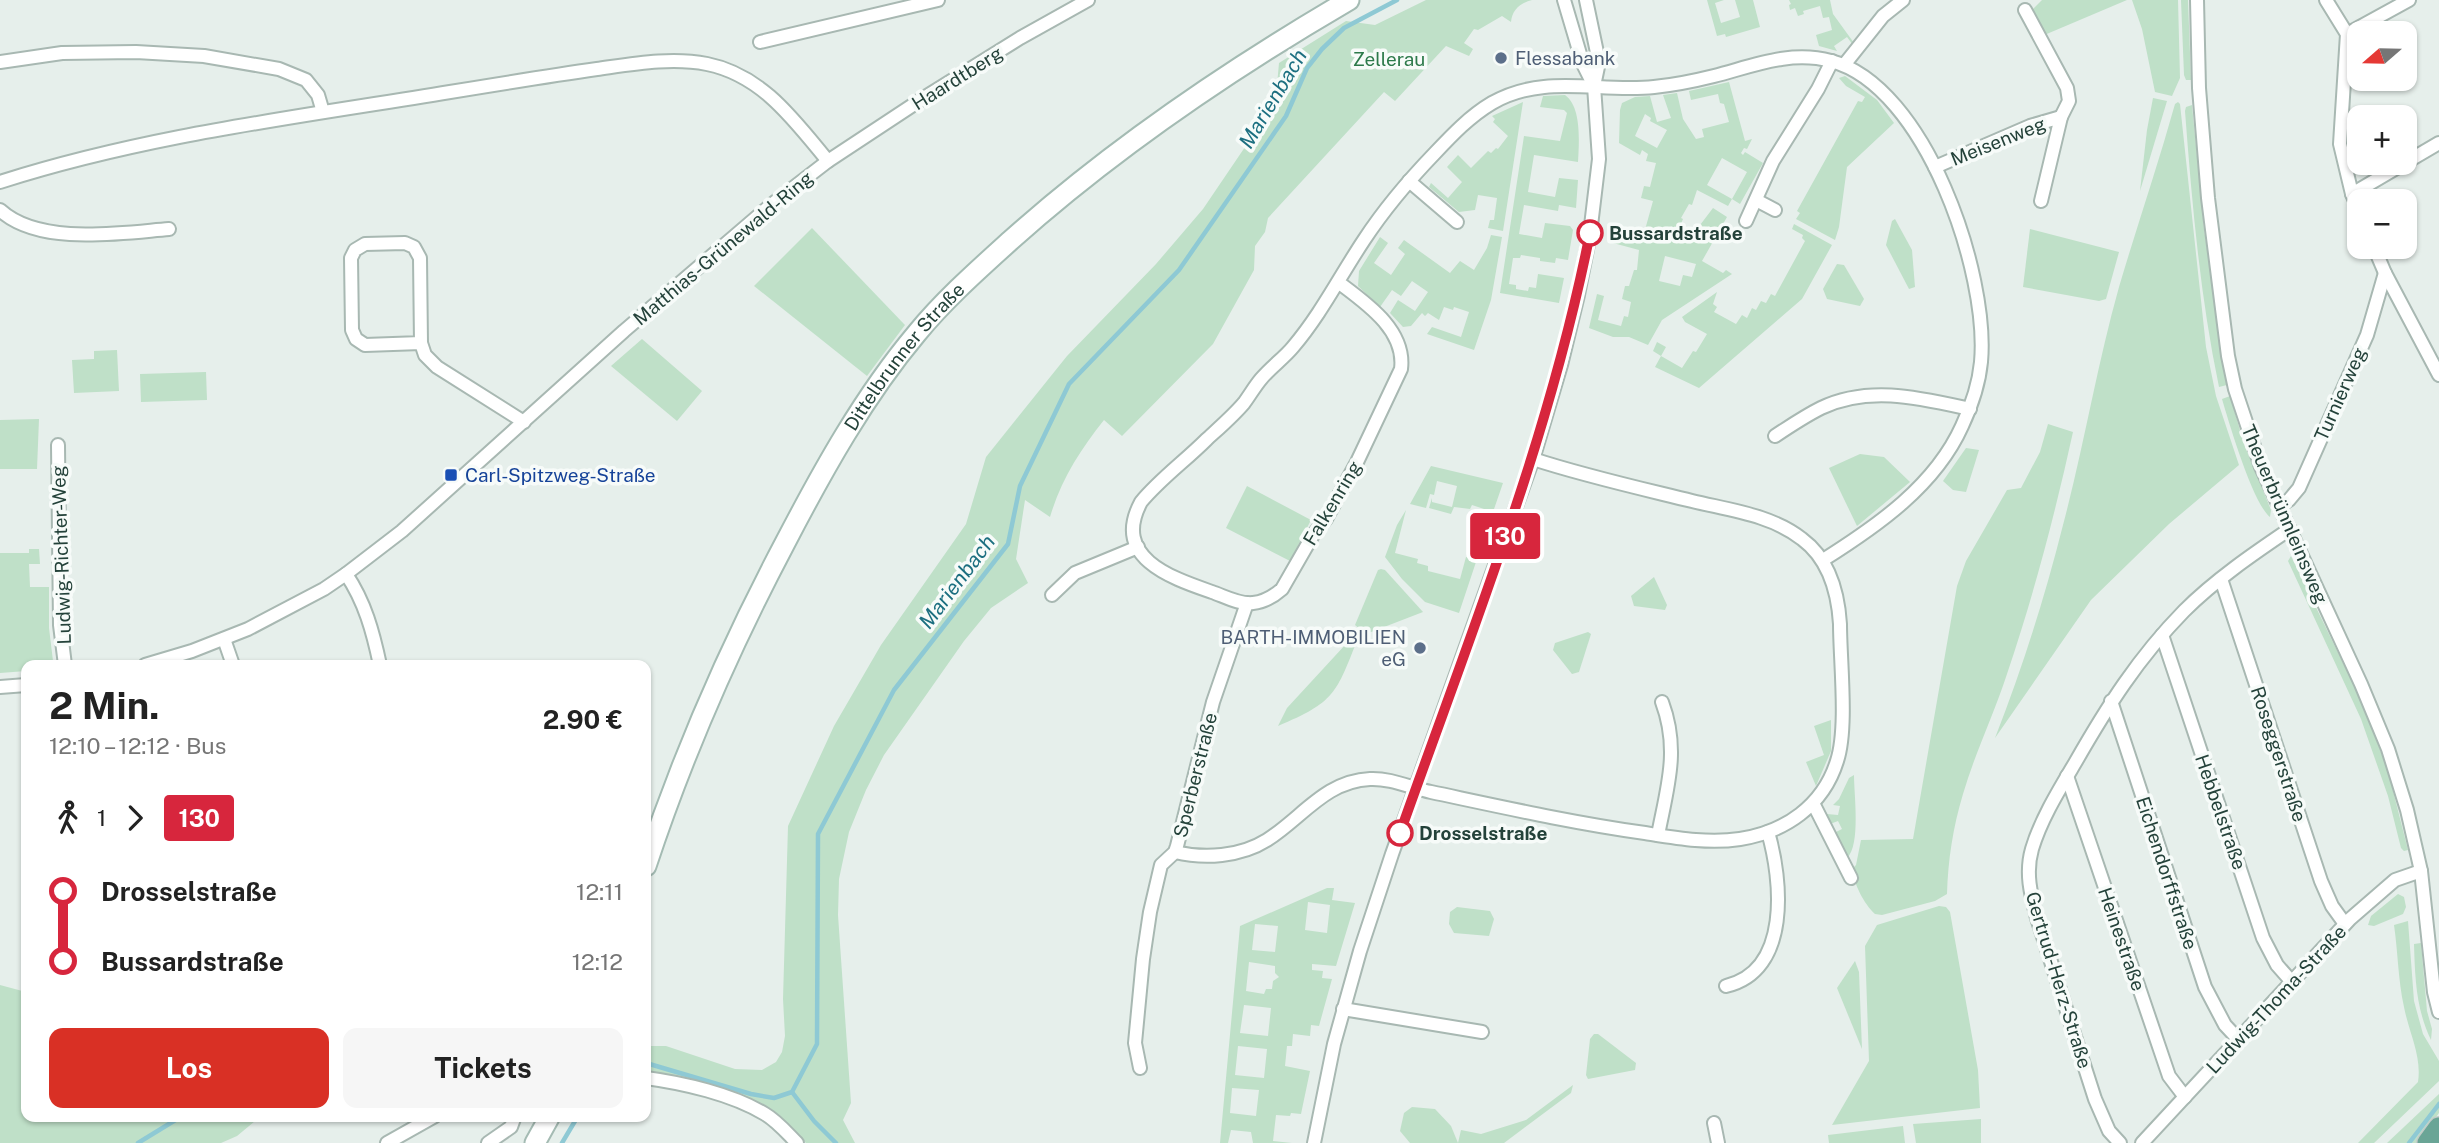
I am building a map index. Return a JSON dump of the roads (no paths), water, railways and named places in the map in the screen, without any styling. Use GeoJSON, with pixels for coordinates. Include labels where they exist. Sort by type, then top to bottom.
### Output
{"type":"FeatureCollection","features":[{"type":"Feature","properties":{"kind":"main road"},"geometry":{"type":"LineString","coordinates":[[2428,1143],[2439,1128]]}},
{"type":"Feature","properties":{"kind":"street"},"geometry":{"type":"LineString","coordinates":[[760,42],[938,0]]}},
{"type":"Feature","properties":{"kind":"street","name":"Dittelbrunner Straße"},"geometry":{"type":"LineString","coordinates":[[651,853],[708,701],[742,625],[810,494],[873,390],[918,332],[967,280],[1070,188],[1119,149],[1221,78],[1349,0]]}},
{"type":"Feature","properties":{"kind":"street"},"geometry":{"type":"LineString","coordinates":[[1564,0],[1583,64],[1594,86]]}},
{"type":"Feature","properties":{"kind":"street"},"geometry":{"type":"LineString","coordinates":[[1314,1143],[1343,1009],[1371,915],[1532,459],[1561,365],[1590,234],[1599,159],[1594,86],[1599,62],[1586,0]]}},
{"type":"Feature","properties":{"kind":"street"},"geometry":{"type":"LineString","coordinates":[[1746,220],[1773,161],[1818,89],[1838,63],[1883,16],[1903,0]]}},
{"type":"Feature","properties":{"kind":"street","name":"Theuerbrünnleinsweg"},"geometry":{"type":"LineString","coordinates":[[2197,0],[2199,88],[2208,198],[2228,356],[2250,438],[2381,730],[2404,800],[2421,871],[2434,992],[2439,1012]]}},
{"type":"Feature","properties":{"kind":"street"},"geometry":{"type":"LineString","coordinates":[[2326,0],[2347,34],[2340,144],[2351,189]]}},
{"type":"Feature","properties":{"kind":"street"},"geometry":{"type":"LineString","coordinates":[[2371,21],[2409,0]]}},
{"type":"Feature","properties":{"kind":"street","name":"Haardtberg"},"geometry":{"type":"LineString","coordinates":[[828,161],[1079,2]]}},
{"type":"Feature","properties":{"kind":"street","name":"Meisenweg"},"geometry":{"type":"LineString","coordinates":[[2025,10],[2067,88],[2069,101],[2061,117],[2041,201]]}},
{"type":"Feature","properties":{"kind":"street"},"geometry":{"type":"LineString","coordinates":[[0,62],[62,53],[136,52],[216,58],[279,69],[306,80],[318,95],[323,112]]}},
{"type":"Feature","properties":{"kind":"street"},"geometry":{"type":"LineString","coordinates":[[1247,603],[1163,573],[1146,560],[1138,547],[1134,526],[1141,502],[1243,404],[1263,377],[1297,341],[1375,224],[1409,181],[1472,117],[1501,98],[1528,89],[1572,84],[1654,87],[1713,76],[1784,57],[1813,58],[1838,63],[1871,82],[1906,121],[1935,167],[1962,230],[1978,304],[1981,361],[1970,409],[1945,457],[1913,493],[1876,524],[1823,560]]}},
{"type":"Feature","properties":{"kind":"street","name":"Matthias-Grünewald-Ring"},"geometry":{"type":"LineString","coordinates":[[0,182],[145,143],[543,76],[630,64],[680,61],[708,64],[744,77],[760,87],[786,109],[828,161],[723,245],[402,531],[346,574],[280,613],[224,639],[160,660]]}},
{"type":"Feature","properties":{"kind":"street","name":"Meisenweg"},"geometry":{"type":"LineString","coordinates":[[1935,167],[2030,126],[2061,117]]}},
{"type":"Feature","properties":{"kind":"street"},"geometry":{"type":"LineString","coordinates":[[2361,189],[2439,143]]}},
{"type":"Feature","properties":{"kind":"street"},"geometry":{"type":"LineString","coordinates":[[1409,181],[1457,222]]}},
{"type":"Feature","properties":{"kind":"street"},"geometry":{"type":"LineString","coordinates":[[1756,200],[1775,210]]}},
{"type":"Feature","properties":{"kind":"street"},"geometry":{"type":"LineString","coordinates":[[0,210],[19,222],[46,230],[86,235],[169,229]]}},
{"type":"Feature","properties":{"kind":"street"},"geometry":{"type":"LineString","coordinates":[[421,343],[365,345],[356,339],[352,330],[351,258],[355,250],[365,244],[405,243],[414,247],[420,258],[421,343],[425,355],[437,367],[524,422]]}},
{"type":"Feature","properties":{"kind":"street"},"geometry":{"type":"LineString","coordinates":[[2379,259],[2439,374]]}},
{"type":"Feature","properties":{"kind":"street","name":"Turnierweg"},"geometry":{"type":"LineString","coordinates":[[2279,506],[2289,500],[2299,488],[2367,335],[2385,273]]}},
{"type":"Feature","properties":{"kind":"street","name":"Falkenring"},"geometry":{"type":"LineString","coordinates":[[1247,603],[1268,599],[1287,582],[1366,446],[1401,369],[1401,349],[1394,334],[1362,300],[1338,282]]}},
{"type":"Feature","properties":{"kind":"street"},"geometry":{"type":"LineString","coordinates":[[1775,436],[1824,407],[1869,394],[1887,394],[1970,409]]}},
{"type":"Feature","properties":{"kind":"street","name":"Ludwig-Richter-Weg"},"geometry":{"type":"LineString","coordinates":[[58,444],[60,625],[64,660]]}},
{"type":"Feature","properties":{"kind":"street"},"geometry":{"type":"LineString","coordinates":[[1175,852],[1204,857],[1258,845],[1276,834],[1320,796],[1353,781],[1374,779],[1560,820],[1699,841],[1726,841],[1768,832],[1797,818],[1813,803],[1827,786],[1841,746],[1839,608],[1823,560],[1791,531],[1758,517],[1532,459]]}},
{"type":"Feature","properties":{"kind":"street","name":"Gertrud-Herz-Straße"},"geometry":{"type":"LineString","coordinates":[[2120,1143],[2109,1132],[2095,1099],[2031,895],[2029,875],[2032,850],[2067,776],[2110,701],[2135,666],[2186,609],[2221,579],[2290,529]]}},
{"type":"Feature","properties":{"kind":"street"},"geometry":{"type":"LineString","coordinates":[[1052,595],[1075,573],[1138,547]]}},
{"type":"Feature","properties":{"kind":"street"},"geometry":{"type":"LineString","coordinates":[[346,574],[355,587],[370,621],[379,660]]}},
{"type":"Feature","properties":{"kind":"street","name":"Roseggerstraße"},"geometry":{"type":"LineString","coordinates":[[2221,579],[2321,881],[2332,906],[2345,924]]}},
{"type":"Feature","properties":{"kind":"street","name":"Sperberstraße"},"geometry":{"type":"LineString","coordinates":[[1140,1068],[1135,1043],[1146,937],[1158,874],[1161,865],[1175,852],[1213,702],[1247,603]]}},
{"type":"Feature","properties":{"kind":"street","name":"Hebbelstraße"},"geometry":{"type":"LineString","coordinates":[[2162,635],[2263,938],[2277,965],[2292,982]]}},
{"type":"Feature","properties":{"kind":"street"},"geometry":{"type":"LineString","coordinates":[[224,639],[231,660]]}},
{"type":"Feature","properties":{"kind":"street"},"geometry":{"type":"LineString","coordinates":[[0,687],[21,685]]}},
{"type":"Feature","properties":{"kind":"street","name":"Eichendorffstraße"},"geometry":{"type":"LineString","coordinates":[[2110,701],[2205,987],[2225,1026],[2238,1039]]}},
{"type":"Feature","properties":{"kind":"street"},"geometry":{"type":"LineString","coordinates":[[1658,835],[1671,769],[1672,749],[1670,726],[1662,702]]}},
{"type":"Feature","properties":{"kind":"street","name":"Heinestraße"},"geometry":{"type":"LineString","coordinates":[[2067,776],[2169,1076],[2185,1097]]}},
{"type":"Feature","properties":{"kind":"street"},"geometry":{"type":"LineString","coordinates":[[1813,803],[1851,878]]}},
{"type":"Feature","properties":{"kind":"street"},"geometry":{"type":"LineString","coordinates":[[1726,986],[1745,979],[1760,964],[1774,930],[1779,892],[1777,867],[1768,832]]}},
{"type":"Feature","properties":{"kind":"street","name":"Ludwig-Thoma-Straße"},"geometry":{"type":"LineString","coordinates":[[2142,1143],[2345,924],[2395,880],[2421,871]]}},
{"type":"Feature","properties":{"kind":"street"},"geometry":{"type":"LineString","coordinates":[[1343,1009],[1482,1032]]}},
{"type":"Feature","properties":{"kind":"street"},"geometry":{"type":"LineString","coordinates":[[651,1079],[686,1085],[745,1105],[775,1121],[797,1143]]}},
{"type":"Feature","properties":{"kind":"street"},"geometry":{"type":"LineString","coordinates":[[387,1143],[424,1122]]}},
{"type":"Feature","properties":{"kind":"street"},"geometry":{"type":"LineString","coordinates":[[488,1143],[511,1127],[513,1122]]}},
{"type":"Feature","properties":{"kind":"street"},"geometry":{"type":"LineString","coordinates":[[534,1143],[546,1122]]}},
{"type":"Feature","properties":{"kind":"street"},"geometry":{"type":"LineString","coordinates":[[1714,1123],[1718,1143]]}},
{"type":"Feature","properties":{"kind":"waterway","name":"Marienbach"},"geometry":{"type":"LineString","coordinates":[[651,1064],[751,1094],[774,1098],[792,1092],[817,1044],[818,834],[894,690],[1008,544],[1020,486],[1069,384],[1179,270],[1286,116],[1307,68],[1322,49],[1344,28],[1397,0]]}},
{"type":"Feature","properties":{"kind":"waterway"},"geometry":{"type":"LineString","coordinates":[[792,1092],[814,1121],[836,1143]]}},
{"type":"Feature","properties":{"kind":"waterway"},"geometry":{"type":"LineString","coordinates":[[2409,1143],[2439,1104]]}},
{"type":"Feature","properties":{"kind":"waterway"},"geometry":{"type":"LineString","coordinates":[[138,1143],[172,1122]]}},
{"type":"Feature","properties":{"kind":"waterway","name":"Marienbach"},"geometry":{"type":"LineString","coordinates":[[562,1143],[574,1122]]}},
{"type":"Feature","properties":{"kind":"place","name":"Flessabank"},"geometry":{"type":"Point","coordinates":[1501,58]}},
{"type":"Feature","properties":{"kind":"place","name":"Bussardstraße"},"geometry":{"type":"Point","coordinates":[1590,233]}},
{"type":"Feature","properties":{"kind":"place","name":"Carl-Spitzweg-Straße"},"geometry":{"type":"Point","coordinates":[451,475]}},
{"type":"Feature","properties":{"kind":"place","name":"BARTH-IMMOBILIEN eG"},"geometry":{"type":"Point","coordinates":[1420,648]}},
{"type":"Feature","properties":{"kind":"place","name":"Drosselstraße"},"geometry":{"type":"Point","coordinates":[1400,833]}},
{"type":"Feature","properties":{"kind":"park label","name":"Zellerau"},"geometry":{"type":"Point","coordinates":[1389,59]}}]}
